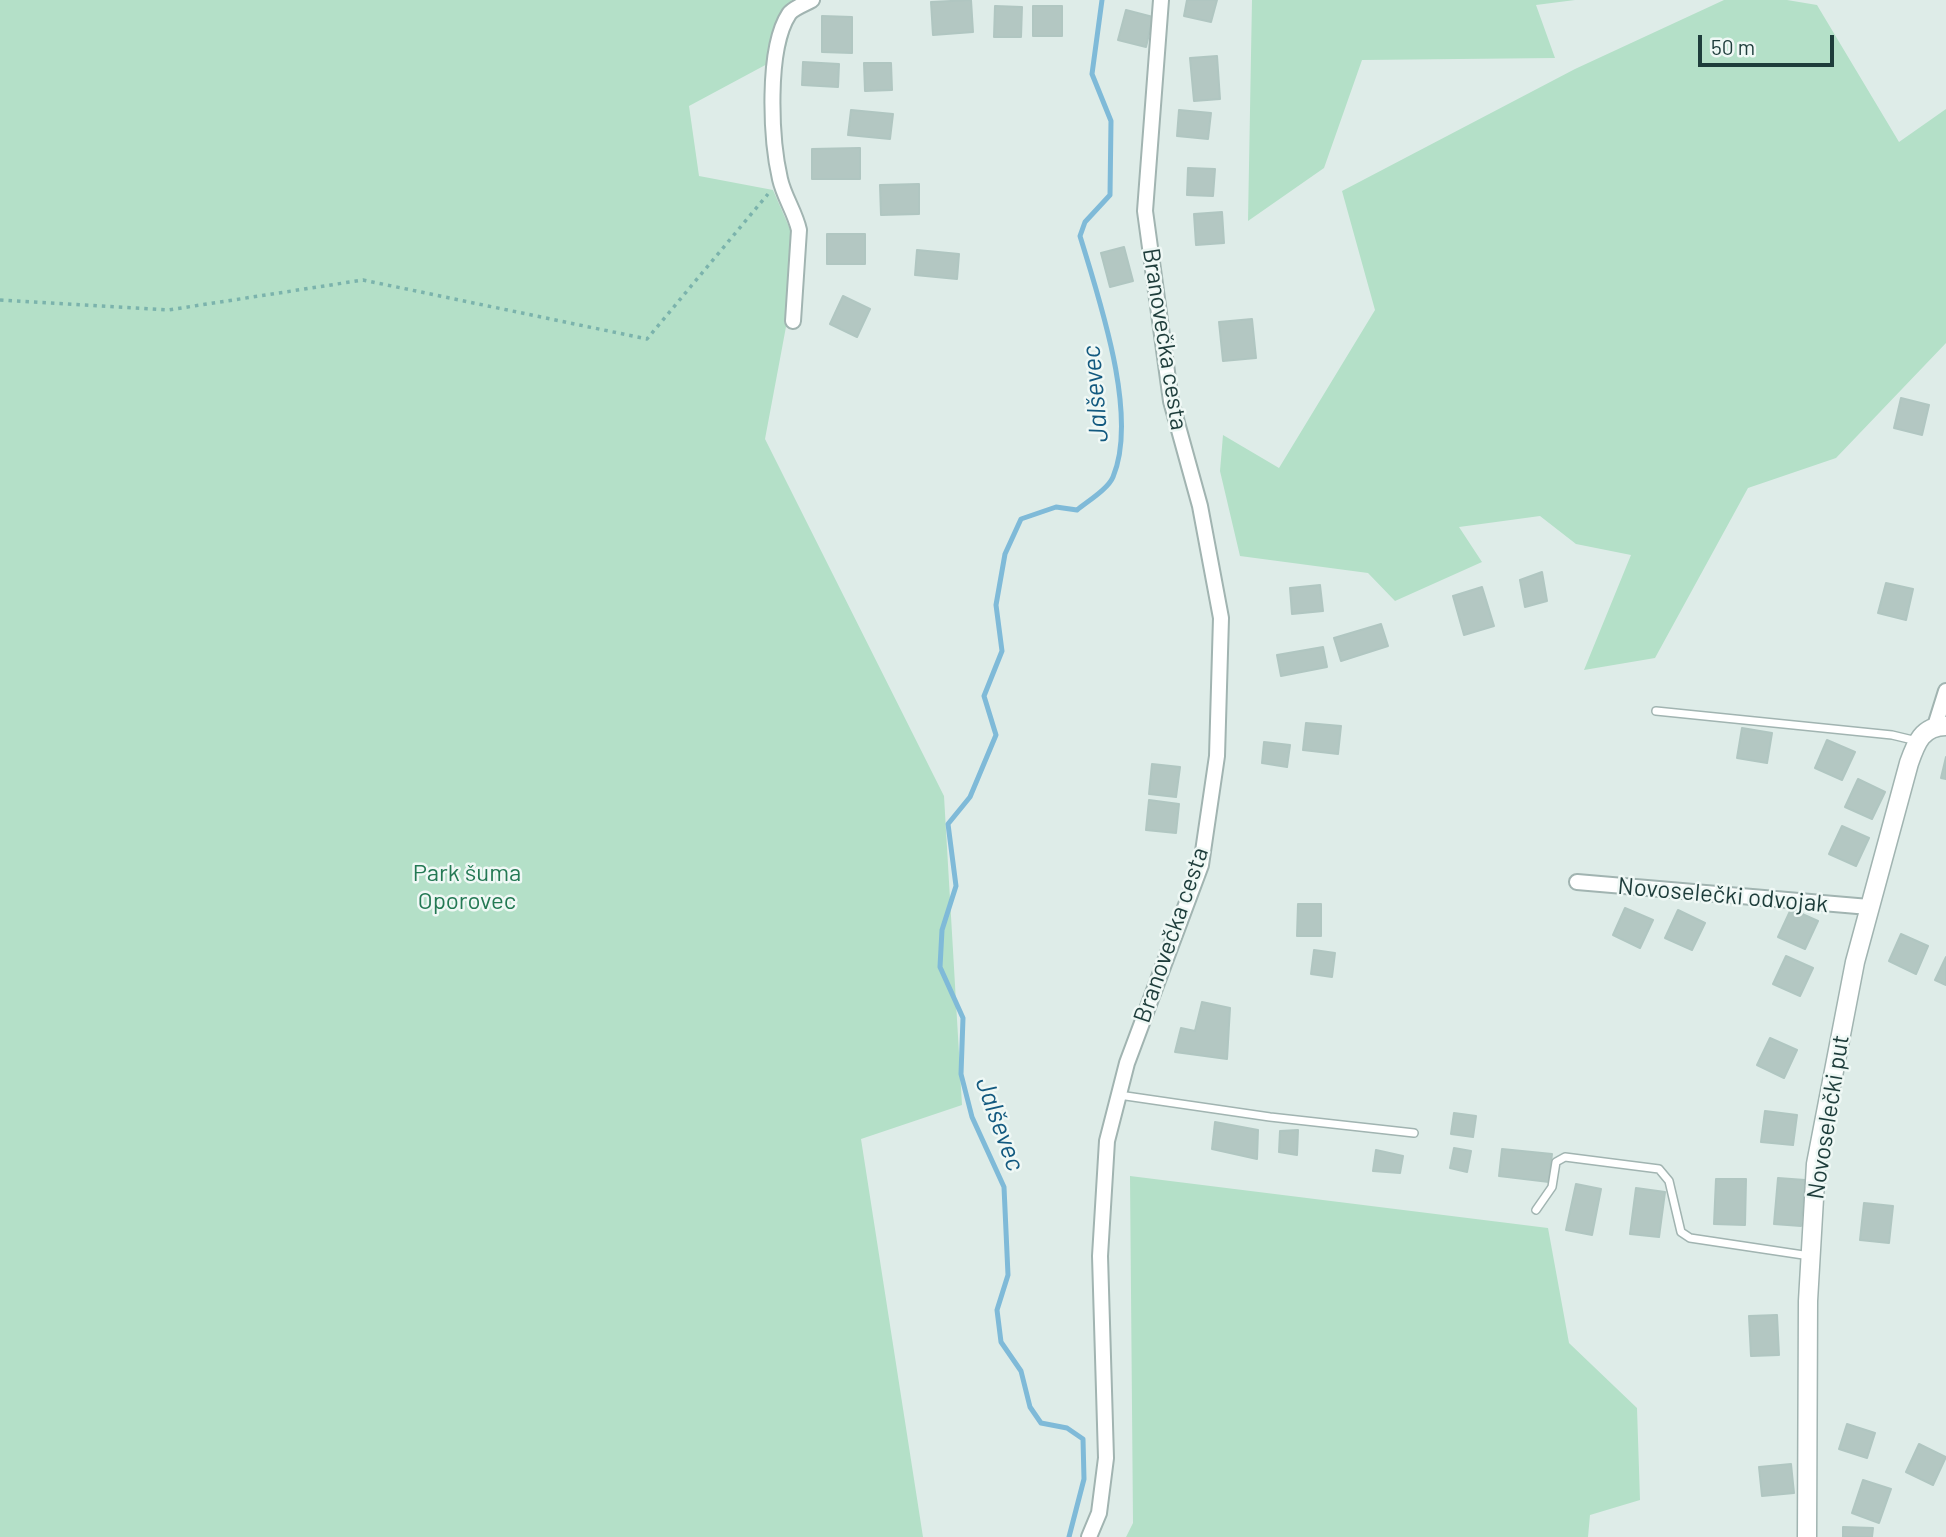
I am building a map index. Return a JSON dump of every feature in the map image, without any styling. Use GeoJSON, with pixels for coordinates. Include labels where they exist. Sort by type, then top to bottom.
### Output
{"type":"FeatureCollection","features":[{"type":"Feature","properties":{"kind":"street"},"geometry":{"type":"LineString","coordinates":[[793,321],[799,230],[776,164],[774,73],[790,13],[812,0]]}},
{"type":"Feature","properties":{"kind":"street","name":"Branovečka cesta"},"geometry":{"type":"LineString","coordinates":[[1089,1537],[1099,1513],[1107,1458],[1100,1256],[1107,1141],[1127,1063],[1201,865],[1217,756],[1221,618],[1200,506],[1171,401],[1145,211],[1161,0]]}},
{"type":"Feature","properties":{"kind":"street"},"geometry":{"type":"LineString","coordinates":[[1918,741],[1922,734],[1941,726],[1946,691]]}},
{"type":"Feature","properties":{"kind":"street","name":"Novoselečki put"},"geometry":{"type":"LineString","coordinates":[[1807,1537],[1810,1256],[1816,1164],[1855,962],[1892,820],[1918,741]]}},
{"type":"Feature","properties":{"kind":"street","name":"Novoselečki odvojak"},"geometry":{"type":"LineString","coordinates":[[1577,882],[1869,907]]}},
{"type":"Feature","properties":{"kind":"lane"},"geometry":{"type":"LineString","coordinates":[[1656,711],[1892,734],[1918,741]]}},
{"type":"Feature","properties":{"kind":"lane"},"geometry":{"type":"LineString","coordinates":[[1119,1095],[1245,1114],[1414,1133]]}},
{"type":"Feature","properties":{"kind":"lane"},"geometry":{"type":"LineString","coordinates":[[1536,1210],[1552,1187],[1559,1159],[1580,1157],[1659,1169],[1669,1181],[1681,1232],[1690,1238],[1810,1256]]}},
{"type":"Feature","properties":{"kind":"path"},"geometry":{"type":"LineString","coordinates":[[0,300],[168,310],[363,281],[647,339],[780,179]]}},
{"type":"Feature","properties":{"kind":"green space","name":"Park šuma Oporovec"},"geometry":{"type":"Polygon","coordinates":[[[0,0],[791,0],[797,4],[784,55],[689,106],[699,176],[773,190],[800,252],[765,439],[944,796],[962,1105],[861,1139],[923,1537],[0,1537],[0,0]]]}},
{"type":"Feature","properties":{"kind":"green space"},"geometry":{"type":"Polygon","coordinates":[[[1252,0],[1575,0],[1536,5],[1555,58],[1362,60],[1324,168],[1248,221],[1252,0]]]}},
{"type":"Feature","properties":{"kind":"green space"},"geometry":{"type":"Polygon","coordinates":[[[1724,0],[1787,0],[1817,5],[1899,142],[1946,109],[1946,343],[1836,458],[1748,488],[1655,658],[1584,670],[1631,555],[1576,544],[1540,516],[1459,527],[1482,562],[1395,601],[1368,573],[1240,556],[1220,471],[1223,435],[1279,468],[1375,310],[1342,191],[1575,69],[1724,0]]]}},
{"type":"Feature","properties":{"kind":"green space"},"geometry":{"type":"Polygon","coordinates":[[[1130,1176],[1548,1228],[1569,1343],[1637,1408],[1640,1500],[1590,1515],[1588,1537],[1126,1537],[1133,1523],[1130,1176]]]}},
{"type":"Feature","properties":{"kind":"building"},"geometry":{"type":"Polygon","coordinates":[[[971,0],[973,32],[933,35],[931,2],[971,0]]]}},
{"type":"Feature","properties":{"kind":"building"},"geometry":{"type":"Polygon","coordinates":[[[1187,0],[1217,0],[1211,22],[1184,16],[1187,0]]]}},
{"type":"Feature","properties":{"kind":"building"},"geometry":{"type":"Polygon","coordinates":[[[995,6],[1022,7],[1021,37],[994,37],[995,6]]]}},
{"type":"Feature","properties":{"kind":"building"},"geometry":{"type":"Polygon","coordinates":[[[1033,6],[1062,6],[1062,36],[1033,36],[1033,6]]]}},
{"type":"Feature","properties":{"kind":"building"},"geometry":{"type":"Polygon","coordinates":[[[1126,10],[1153,17],[1146,47],[1118,40],[1126,10]]]}},
{"type":"Feature","properties":{"kind":"building"},"geometry":{"type":"Polygon","coordinates":[[[822,16],[852,17],[852,53],[822,52],[822,16]]]}},
{"type":"Feature","properties":{"kind":"building"},"geometry":{"type":"Polygon","coordinates":[[[1217,56],[1220,99],[1194,101],[1190,58],[1217,56]]]}},
{"type":"Feature","properties":{"kind":"building"},"geometry":{"type":"Polygon","coordinates":[[[803,62],[839,64],[838,87],[802,85],[803,62]]]}},
{"type":"Feature","properties":{"kind":"building"},"geometry":{"type":"Polygon","coordinates":[[[864,63],[891,63],[892,90],[865,91],[864,63]]]}},
{"type":"Feature","properties":{"kind":"building"},"geometry":{"type":"Polygon","coordinates":[[[851,110],[893,114],[890,139],[848,135],[851,110]]]}},
{"type":"Feature","properties":{"kind":"building"},"geometry":{"type":"Polygon","coordinates":[[[1179,110],[1211,113],[1208,139],[1177,136],[1179,110]]]}},
{"type":"Feature","properties":{"kind":"building"},"geometry":{"type":"Polygon","coordinates":[[[860,148],[860,179],[812,179],[812,149],[860,148]]]}},
{"type":"Feature","properties":{"kind":"building"},"geometry":{"type":"Polygon","coordinates":[[[1188,168],[1215,169],[1213,196],[1187,195],[1188,168]]]}},
{"type":"Feature","properties":{"kind":"building"},"geometry":{"type":"Polygon","coordinates":[[[919,184],[919,214],[881,215],[880,185],[919,184]]]}},
{"type":"Feature","properties":{"kind":"building"},"geometry":{"type":"Polygon","coordinates":[[[1222,212],[1224,243],[1196,245],[1194,214],[1222,212]]]}},
{"type":"Feature","properties":{"kind":"building"},"geometry":{"type":"Polygon","coordinates":[[[827,234],[865,234],[865,264],[827,264],[827,234]]]}},
{"type":"Feature","properties":{"kind":"building"},"geometry":{"type":"Polygon","coordinates":[[[1124,247],[1133,281],[1110,287],[1101,253],[1124,247]]]}},
{"type":"Feature","properties":{"kind":"building"},"geometry":{"type":"Polygon","coordinates":[[[917,250],[959,254],[957,279],[915,275],[917,250]]]}},
{"type":"Feature","properties":{"kind":"building"},"geometry":{"type":"Polygon","coordinates":[[[843,296],[870,309],[857,337],[830,324],[843,296]]]}},
{"type":"Feature","properties":{"kind":"building"},"geometry":{"type":"Polygon","coordinates":[[[1252,319],[1256,358],[1223,361],[1219,322],[1252,319]]]}},
{"type":"Feature","properties":{"kind":"building"},"geometry":{"type":"Polygon","coordinates":[[[1901,398],[1929,405],[1922,435],[1894,428],[1901,398]]]}},
{"type":"Feature","properties":{"kind":"building"},"geometry":{"type":"Polygon","coordinates":[[[1542,572],[1547,601],[1525,607],[1520,580],[1542,572]]]}},
{"type":"Feature","properties":{"kind":"building"},"geometry":{"type":"Polygon","coordinates":[[[1886,583],[1913,589],[1906,620],[1878,613],[1886,583]]]}},
{"type":"Feature","properties":{"kind":"building"},"geometry":{"type":"Polygon","coordinates":[[[1320,585],[1323,611],[1292,614],[1290,588],[1320,585]]]}},
{"type":"Feature","properties":{"kind":"building"},"geometry":{"type":"Polygon","coordinates":[[[1482,587],[1494,626],[1464,635],[1453,596],[1482,587]]]}},
{"type":"Feature","properties":{"kind":"building"},"geometry":{"type":"Polygon","coordinates":[[[1381,624],[1388,646],[1341,661],[1334,638],[1381,624]]]}},
{"type":"Feature","properties":{"kind":"building"},"geometry":{"type":"Polygon","coordinates":[[[1323,647],[1327,667],[1281,676],[1277,655],[1323,647]]]}},
{"type":"Feature","properties":{"kind":"building"},"geometry":{"type":"Polygon","coordinates":[[[1306,723],[1341,726],[1338,754],[1303,750],[1306,723]]]}},
{"type":"Feature","properties":{"kind":"building"},"geometry":{"type":"Polygon","coordinates":[[[1742,728],[1772,733],[1767,763],[1737,758],[1742,728]]]}},
{"type":"Feature","properties":{"kind":"building"},"geometry":{"type":"Polygon","coordinates":[[[1827,740],[1855,752],[1842,780],[1815,768],[1827,740]]]}},
{"type":"Feature","properties":{"kind":"building"},"geometry":{"type":"Polygon","coordinates":[[[1264,742],[1290,745],[1287,767],[1262,763],[1264,742]]]}},
{"type":"Feature","properties":{"kind":"building"},"geometry":{"type":"Polygon","coordinates":[[[1946,757],[1946,779],[1941,778],[1946,757]]]}},
{"type":"Feature","properties":{"kind":"building"},"geometry":{"type":"Polygon","coordinates":[[[1152,764],[1180,767],[1176,797],[1149,794],[1152,764]]]}},
{"type":"Feature","properties":{"kind":"building"},"geometry":{"type":"Polygon","coordinates":[[[1858,779],[1885,792],[1872,819],[1845,807],[1858,779]]]}},
{"type":"Feature","properties":{"kind":"building"},"geometry":{"type":"Polygon","coordinates":[[[1149,800],[1179,804],[1176,833],[1146,830],[1149,800]]]}},
{"type":"Feature","properties":{"kind":"building"},"geometry":{"type":"Polygon","coordinates":[[[1842,826],[1869,838],[1856,866],[1829,854],[1842,826]]]}},
{"type":"Feature","properties":{"kind":"building"},"geometry":{"type":"Polygon","coordinates":[[[1298,904],[1321,904],[1321,936],[1297,936],[1298,904]]]}},
{"type":"Feature","properties":{"kind":"building"},"geometry":{"type":"Polygon","coordinates":[[[1625,908],[1653,920],[1640,948],[1613,935],[1625,908]]]}},
{"type":"Feature","properties":{"kind":"building"},"geometry":{"type":"Polygon","coordinates":[[[1791,909],[1818,921],[1805,949],[1778,937],[1791,909]]]}},
{"type":"Feature","properties":{"kind":"building"},"geometry":{"type":"Polygon","coordinates":[[[1678,910],[1705,923],[1692,950],[1665,938],[1678,910]]]}},
{"type":"Feature","properties":{"kind":"building"},"geometry":{"type":"Polygon","coordinates":[[[1901,934],[1928,946],[1916,974],[1889,961],[1901,934]]]}},
{"type":"Feature","properties":{"kind":"building"},"geometry":{"type":"Polygon","coordinates":[[[1314,950],[1335,953],[1332,977],[1311,974],[1314,950]]]}},
{"type":"Feature","properties":{"kind":"building"},"geometry":{"type":"Polygon","coordinates":[[[1786,956],[1813,968],[1800,996],[1773,984],[1786,956]]]}},
{"type":"Feature","properties":{"kind":"building"},"geometry":{"type":"Polygon","coordinates":[[[1946,957],[1946,985],[1935,980],[1946,957]]]}},
{"type":"Feature","properties":{"kind":"building"},"geometry":{"type":"Polygon","coordinates":[[[1202,1002],[1230,1008],[1227,1059],[1175,1052],[1181,1028],[1195,1031],[1202,1002]]]}},
{"type":"Feature","properties":{"kind":"building"},"geometry":{"type":"Polygon","coordinates":[[[1770,1038],[1797,1050],[1784,1078],[1757,1065],[1770,1038]]]}},
{"type":"Feature","properties":{"kind":"building"},"geometry":{"type":"Polygon","coordinates":[[[1765,1111],[1797,1115],[1793,1145],[1761,1142],[1765,1111]]]}},
{"type":"Feature","properties":{"kind":"building"},"geometry":{"type":"Polygon","coordinates":[[[1454,1113],[1476,1116],[1473,1137],[1451,1134],[1454,1113]]]}},
{"type":"Feature","properties":{"kind":"building"},"geometry":{"type":"Polygon","coordinates":[[[1215,1122],[1258,1130],[1257,1159],[1212,1149],[1215,1122]]]}},
{"type":"Feature","properties":{"kind":"building"},"geometry":{"type":"Polygon","coordinates":[[[1298,1130],[1297,1155],[1279,1152],[1280,1131],[1298,1130]]]}},
{"type":"Feature","properties":{"kind":"building"},"geometry":{"type":"Polygon","coordinates":[[[1454,1148],[1471,1151],[1467,1172],[1450,1168],[1454,1148]]]}},
{"type":"Feature","properties":{"kind":"building"},"geometry":{"type":"Polygon","coordinates":[[[1502,1149],[1552,1154],[1549,1182],[1499,1176],[1502,1149]]]}},
{"type":"Feature","properties":{"kind":"building"},"geometry":{"type":"Polygon","coordinates":[[[1376,1150],[1403,1156],[1400,1173],[1373,1171],[1376,1150]]]}},
{"type":"Feature","properties":{"kind":"building"},"geometry":{"type":"Polygon","coordinates":[[[1778,1178],[1805,1180],[1801,1226],[1774,1224],[1778,1178]]]}},
{"type":"Feature","properties":{"kind":"building"},"geometry":{"type":"Polygon","coordinates":[[[1716,1179],[1746,1179],[1745,1225],[1714,1224],[1716,1179]]]}},
{"type":"Feature","properties":{"kind":"building"},"geometry":{"type":"Polygon","coordinates":[[[1576,1184],[1601,1189],[1592,1235],[1566,1230],[1576,1184]]]}},
{"type":"Feature","properties":{"kind":"building"},"geometry":{"type":"Polygon","coordinates":[[[1636,1188],[1665,1192],[1659,1237],[1630,1234],[1636,1188]]]}},
{"type":"Feature","properties":{"kind":"building"},"geometry":{"type":"Polygon","coordinates":[[[1864,1203],[1893,1206],[1889,1243],[1860,1240],[1864,1203]]]}},
{"type":"Feature","properties":{"kind":"building"},"geometry":{"type":"Polygon","coordinates":[[[1777,1315],[1779,1355],[1751,1356],[1749,1316],[1777,1315]]]}},
{"type":"Feature","properties":{"kind":"building"},"geometry":{"type":"Polygon","coordinates":[[[1847,1424],[1875,1433],[1867,1458],[1839,1449],[1847,1424]]]}},
{"type":"Feature","properties":{"kind":"building"},"geometry":{"type":"Polygon","coordinates":[[[1919,1444],[1946,1457],[1933,1485],[1906,1472],[1919,1444]]]}},
{"type":"Feature","properties":{"kind":"building"},"geometry":{"type":"Polygon","coordinates":[[[1791,1464],[1794,1493],[1762,1496],[1759,1467],[1791,1464]]]}},
{"type":"Feature","properties":{"kind":"building"},"geometry":{"type":"Polygon","coordinates":[[[1863,1480],[1891,1489],[1879,1523],[1852,1513],[1863,1480]]]}},
{"type":"Feature","properties":{"kind":"building"},"geometry":{"type":"Polygon","coordinates":[[[1843,1527],[1873,1528],[1872,1537],[1843,1537],[1843,1527]]]}},
{"type":"Feature","properties":{"kind":"waterway","name":"Jalševec"},"geometry":{"type":"LineString","coordinates":[[1069,1537],[1084,1479],[1083,1439],[1067,1428],[1041,1423],[1030,1407],[1021,1371],[1001,1342],[997,1310],[1008,1275],[1004,1187],[972,1117],[961,1074],[963,1018],[940,967],[942,930],[956,886],[948,824],[970,797],[996,735],[984,696],[1002,651],[996,605],[1005,554],[1021,519],[1056,507],[1077,510],[1102,490],[1113,477],[1120,451],[1119,390],[1113,357],[1080,236],[1085,222],[1110,195],[1111,121],[1092,74],[1102,0]]}}]}
